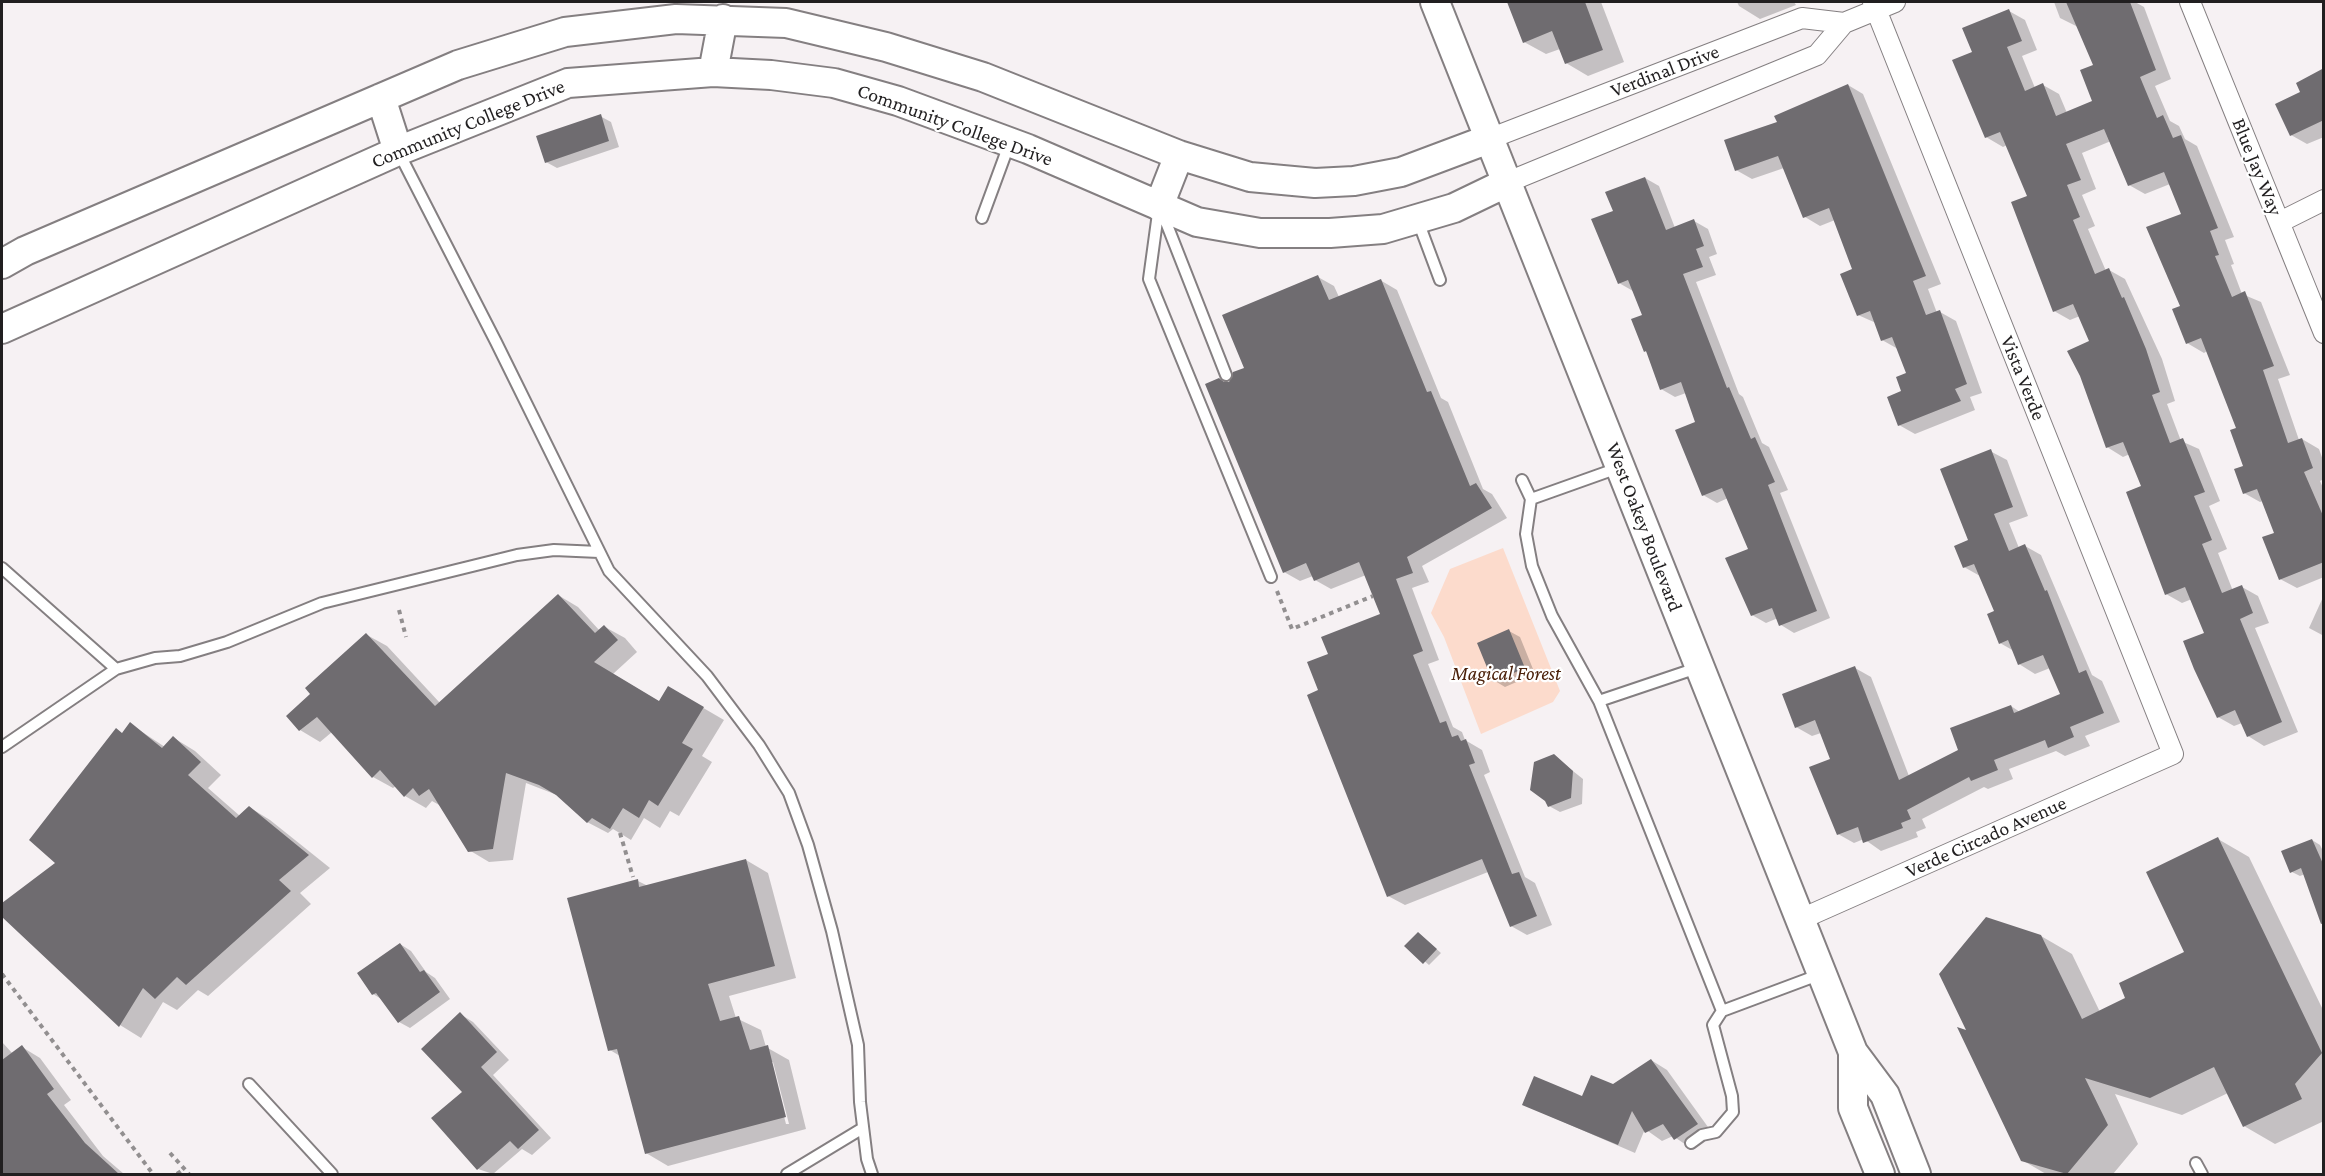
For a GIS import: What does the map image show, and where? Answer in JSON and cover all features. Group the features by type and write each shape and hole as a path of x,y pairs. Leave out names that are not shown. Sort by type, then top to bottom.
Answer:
{"street":[{"name":"West Oakey Boulevard","path":"1435,2 1852,1052 1885,1095 1912,1173"},
{"path":"1508,182 1817,55 1844,23 1874,5 1895,2"},
{"name":"Blue Jay Way","path":"2190,2 2324,333"},
{"name":"Vista Verde","path":"1874,5 2173,754"},
{"path":"2,264 25,251 458,65 565,32 723,15 786,23 886,47 983,77 1179,155 1250,177 1315,183 1354,181 1401,172 1489,139"},
{"path":"713,72 723,15"},
{"name":"Verdinal Drive","path":"1489,139 1802,18 1844,23"},
{"name":"Community College Drive","path":"2,328 398,151 568,83 713,72 771,75 834,83 898,101 1010,142 1197,222 1260,233 1383,229 1454,208 1508,182"},
{"path":"381,98 398,151"},
{"path":"1159,206 1179,155"},
{"path":"2280,222 2324,200"},
{"name":"Verde Circado Avenue","path":"1799,920 2173,754"},
{"name":"West Oakey Boulevard","path":"1852,1052 1853,1108 1880,1174"}],"lane":[{"path":"982,218 1010,142"},
{"path":"398,151 496,342 609,571 707,676 759,746 789,793 808,844 832,931 858,1045 863,1128 872,1174"},
{"path":"1159,206 1226,375"},
{"path":"1159,206 1149,279 1271,577"},
{"path":"1418,220 1440,280"},
{"path":"1531,499 1621,466"},
{"path":"1522,480 1531,499 1526,534 1532,566 1552,616 1599,701 1722,1011"},
{"path":"2,747 116,669 155,658 180,656 227,642 322,603 517,555 554,550 599,552"},
{"path":"2,568 116,669"},
{"path":"1599,701 1698,668"},
{"path":"1690,1143 1702,1135 1716,1132 1733,1113 1732,1096 1713,1025 1722,1011 1821,974"},
{"path":"249,1084 332,1174"},
{"path":"787,1174 863,1128"},
{"path":"2196,1162 2202,1174"}],"path":[{"path":"1271,577 1292,629 1373,597"},
{"path":"399,610 406,638"},
{"path":"620,833 633,877"},
{"path":"2,974 153,1174"},
{"path":"170,1153 189,1174"},
{"path":"177,1174 184,1169"}],"green space":[{"name":"Magical Forest","path":"1503,548 1560,691 1553,702 1481,734 1444,637 1431,613 1450,569"}],"building":[{"path":"1507,2 1585,2 1603,50 1565,64 1552,31 1523,43"},
{"path":"2066,2 2130,2 2156,70 2140,77 2157,118 2163,115 2173,138 2181,135 2218,228 2210,231 2219,255 2215,256 2232,297 2245,291 2274,366 2263,370 2288,443 2302,438 2313,468 2304,472 2324,518 2324,562 2279,580 2262,537 2274,533 2257,489 2243,494 2234,469 2243,466 2230,430 2236,428 2201,338 2186,344 2172,309 2180,306 2146,227 2181,214 2164,172 2128,186 2104,129 2066,144 2081,180 2067,185 2080,217 2073,220 2095,274 2109,268 2122,298 2124,297 2146,349 2160,392 2152,395 2170,443 2183,438 2205,492 2194,496 2212,540 2202,544 2222,593 2242,585 2253,613 2240,619 2282,722 2247,737 2235,710 2217,718 2194,669 2183,641 2204,633 2185,587 2165,595 2126,492 2141,486 2123,442 2106,448 2080,376 2067,351 2089,341 2073,304 2053,312 2011,202 2027,196 2000,132 1985,138 1952,60 1972,52 1962,28 2009,9 2022,41 2007,47 2025,91 2043,83 2056,116 2092,101 2080,70 2093,65"},
{"path":"2324,68 2324,120 2290,136 2275,104 2300,92 2296,83"},
{"path":"1848,84 1926,276 1913,281 1926,315 1940,310 1967,384 1955,389 1961,401 1898,426 1887,397 1901,391 1896,377 1906,373 1892,337 1881,341 1870,311 1857,316 1840,274 1852,269 1829,208 1803,218 1778,156 1735,171 1724,140 1777,122 1774,116"},
{"path":"601,114 609,141 545,163 536,136"},
{"path":"1645,177 1666,230 1694,219 1704,246 1696,249 1703,267 1683,274 1727,388 1729,387 1751,439 1755,437 1775,482 1768,485 1817,611 1779,626 1772,608 1751,616 1725,558 1748,549 1722,488 1702,496 1675,430 1695,422 1681,382 1660,390 1631,319 1642,315 1628,280 1618,284 1591,219 1613,211 1605,192"},
{"path":"1318,275 1329,300 1381,279 1427,392 1431,391 1470,486 1476,483 1492,508 1407,557 1413,573 1396,579 1423,651 1413,655 1440,723 1446,721 1452,737 1458,735 1461,741 1466,739 1475,763 1469,765 1512,874 1519,872 1537,916 1510,927 1482,859 1387,897 1307,695 1318,690 1307,662 1328,654 1321,637 1380,614 1359,562 1314,581 1306,563 1283,573 1205,384 1219,378 1224,382 1229,382 1233,372 1244,368 1222,315"},
{"path":"1991,449 2013,507 1994,514 2009,551 2025,544 2045,591 2047,590 2079,673 2086,670 2104,713 2070,727 2074,737 2048,748 2045,740 1994,760 1998,770 1971,781 1969,777 1907,810 1911,819 1901,823 1903,828 1863,843 1858,827 1837,835 1809,767 1830,759 1815,720 1795,728 1782,694 1855,666 1899,780 1958,750 1950,728 2011,705 2014,713 2060,694 2043,655 2018,665 2008,640 1999,644 1987,614 1994,611 1974,564 1963,568 1954,546 1968,540 1940,469"},
{"path":"558,594 595,633 604,625 618,640 594,662 659,701 668,686 704,707 682,743 693,749 658,806 649,800 639,818 623,808 610,829 592,818 587,823 556,795 539,785 506,773 493,849 468,852 429,789 419,796 413,788 404,797 380,770 372,778 317,717 299,731 286,716 310,694 305,688 366,633 435,706"},
{"path":"1509,629 1525,668 1493,682 1477,643"},
{"path":"130,722 162,748 173,736 201,762 188,775 236,818 249,806 309,855 279,880 291,891 186,985 177,977 155,999 143,988 119,1027 2,917 2,903 55,863 29,840 116,728 122,733"},
{"path":"1554,754 1573,771 1571,798 1548,807 1545,801 1530,790 1534,762"},
{"path":"2218,837 2322,1053 2295,1084 2302,1099 2243,1127 2214,1067 2150,1098 2085,1078 2108,1125 2067,1174 2021,1161 1957,1027 1966,1030 1939,974 1986,917 2041,935 2082,1019 2125,998 2119,983 2184,952 2146,872"},
{"path":"2312,839 2324,866 2324,923 2321,924 2301,868 2290,873 2281,851"},
{"path":"746,859 775,966 708,984 720,1021 739,1016 750,1050 768,1045 786,1117 645,1154 617,1049 608,1051 567,898 638,879 639,887"},
{"path":"1418,932 1437,949 1423,964 1404,946"},
{"path":"400,943 420,972 424,970 440,992 398,1023 376,993 372,995 357,973"},
{"path":"460,1012 497,1052 481,1067 539,1130 518,1149 510,1141 477,1170 431,1118 462,1092 421,1049"},
{"path":"22,1045 54,1089 47,1094 85,1143 119,1174 2,1174 2,1060"},
{"path":"1651,1059 1698,1124 1674,1140 1663,1124 1645,1133 1632,1111 1618,1145 1522,1105 1534,1076 1582,1096 1591,1075 1613,1084"}]}
